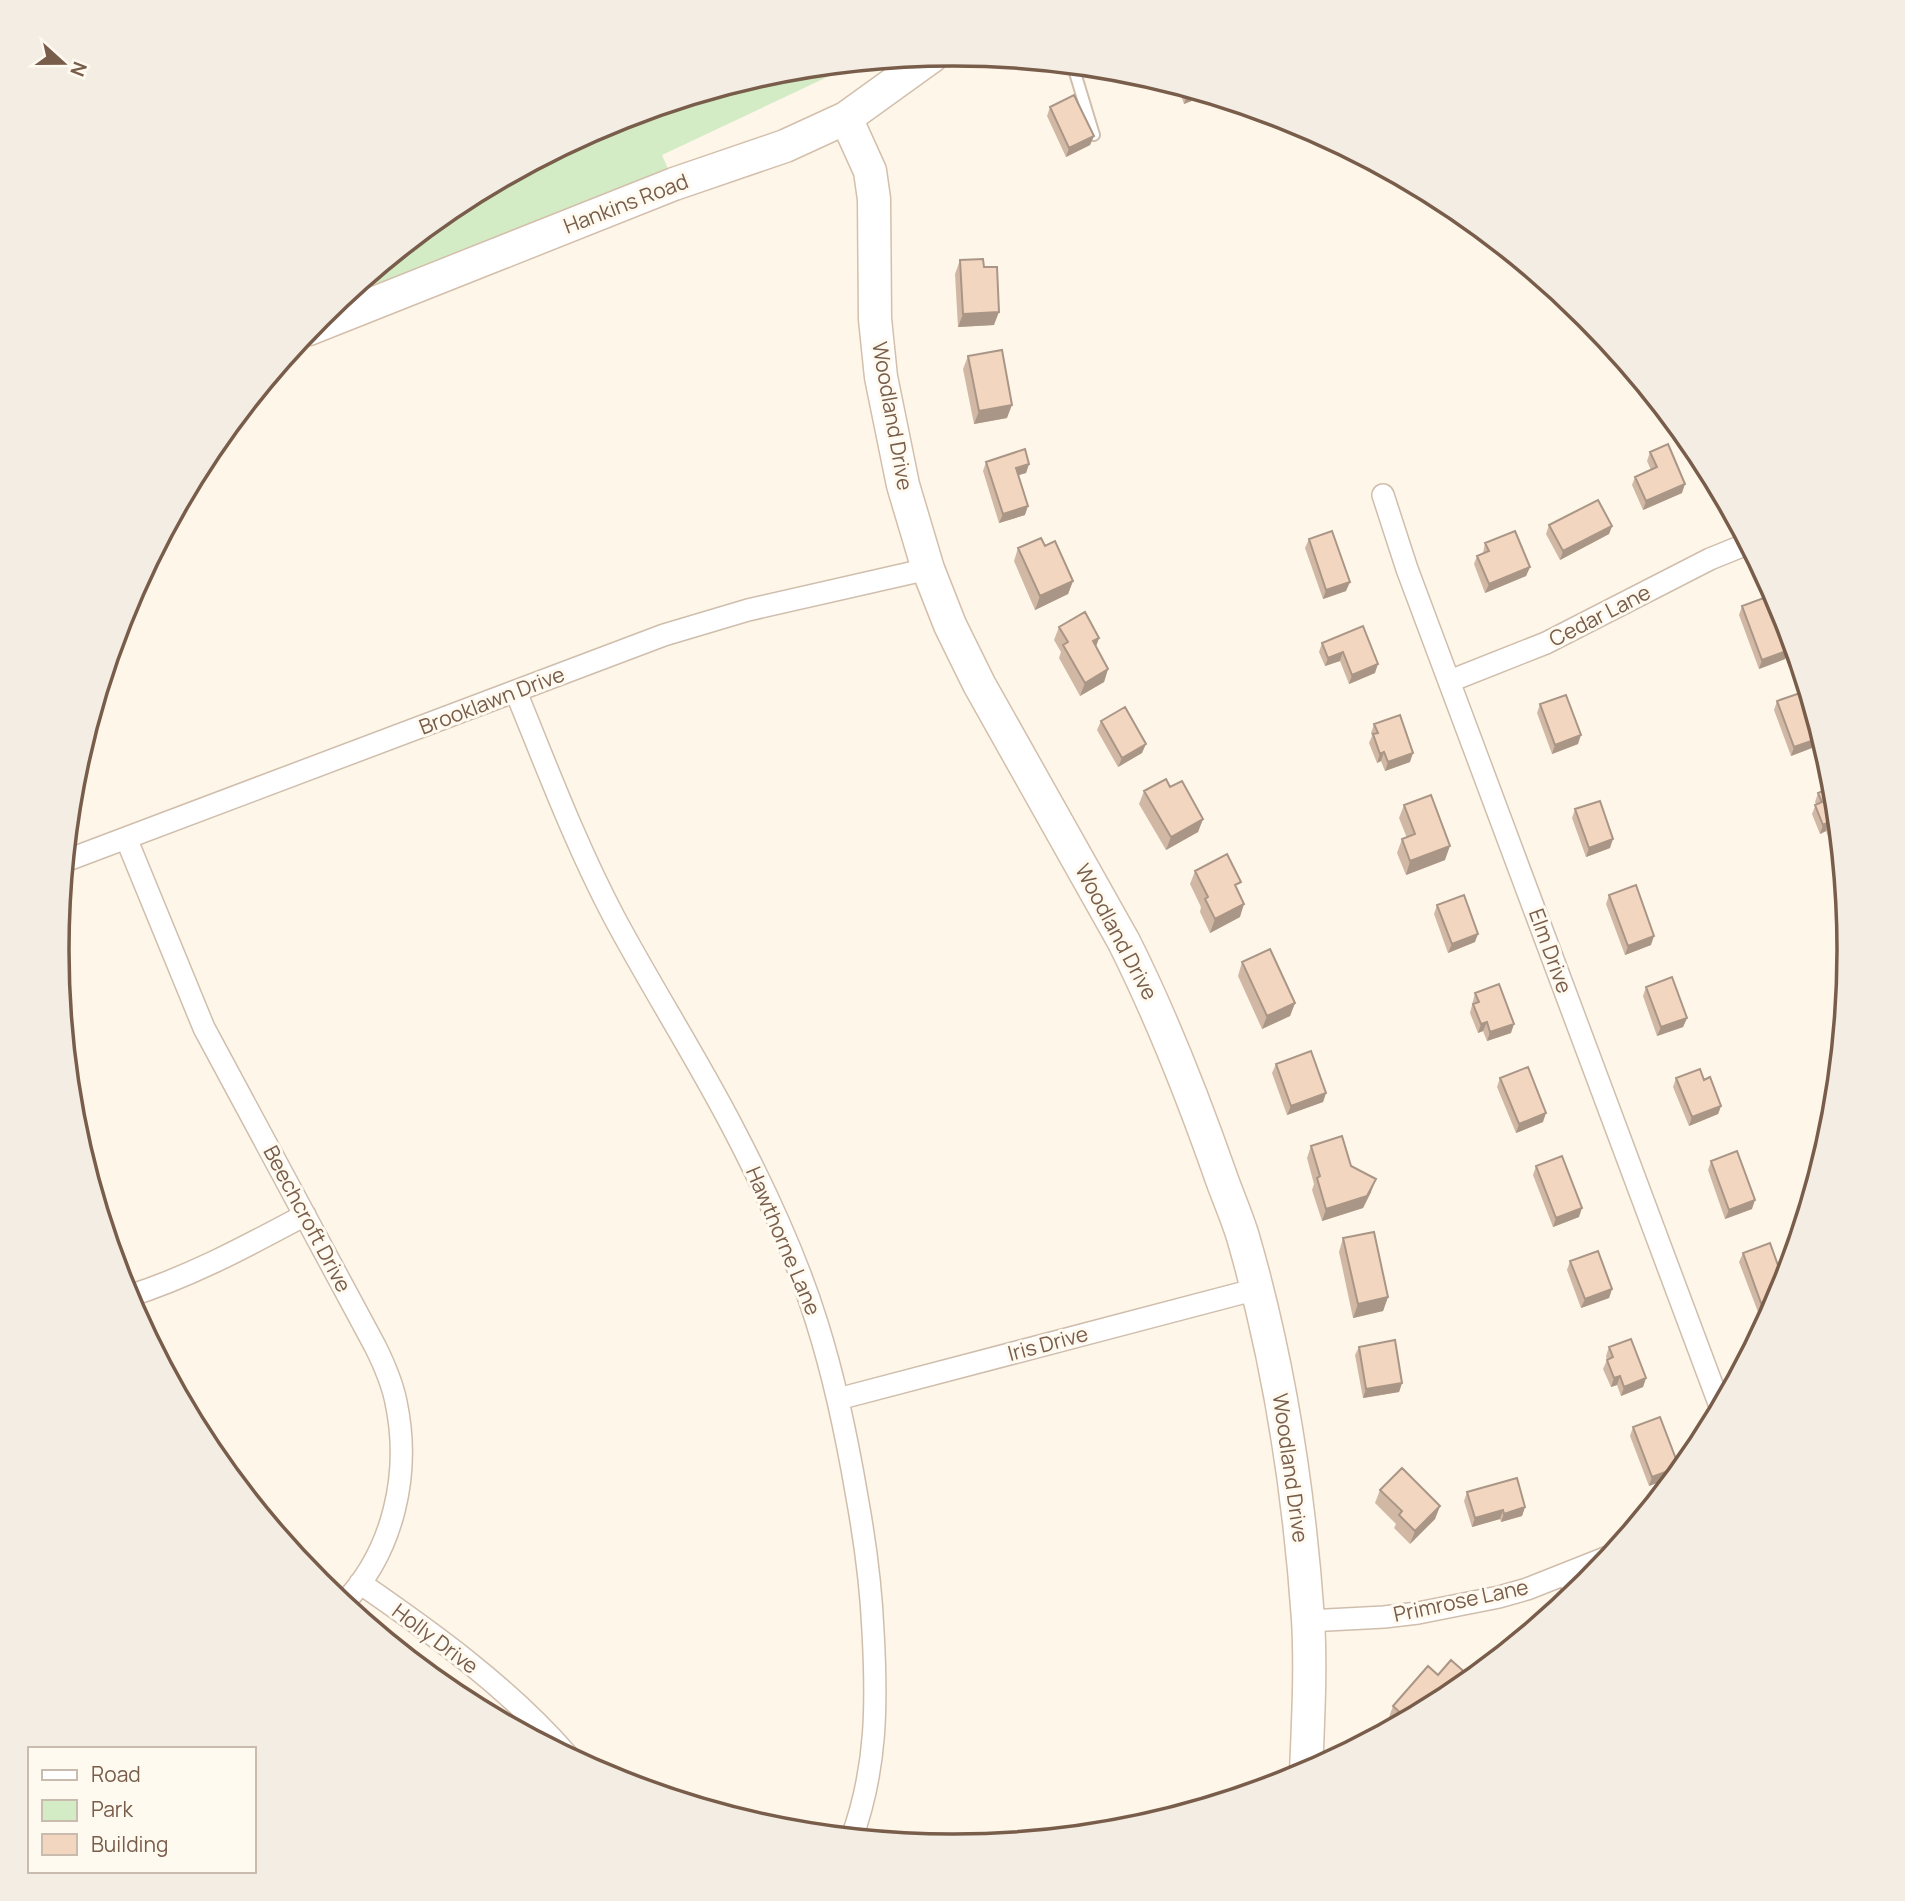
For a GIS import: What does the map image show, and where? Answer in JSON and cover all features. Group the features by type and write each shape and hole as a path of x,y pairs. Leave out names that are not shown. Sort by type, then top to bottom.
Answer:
{"street":[{"name":"Hankins Road","path":"333,319 674,184 785,146 846,118 916,67"},
{"name":"Woodland Drive","path":"846,118 870,172 874,199 875,319 881,377 903,485 928,569 950,625 979,684 1141,977 1199,1114 1242,1235 1276,1375 1298,1513 1308,1621 1307,1760"},
{"name":"Elm Drive","path":"1382,495 1406,569 1716,1395"},
{"name":"Cedar Lane","path":"1450,681 1546,643 1710,559 1738,547"},
{"name":"Brooklawn Drive","path":"74,858 664,635 748,610 928,569"},
{"name":"Hawthorne Lane","path":"516,692 586,861 614,918 732,1125 764,1190 817,1321 838,1399 854,1479 872,1596 876,1677 874,1741 870,1773 855,1829"},
{"name":"Beechcroft Drive","path":"126,838 204,1028 386,1370 396,1399 402,1461 398,1496 384,1543 349,1596"},
{"path":"138,1293 232,1254 305,1215"},
{"name":"Iris Drive","path":"838,1399 1257,1289"},
{"name":"Primrose Lane","path":"1308,1621 1418,1613 1499,1597 1588,1565"},
{"name":"Holly Drive","path":"360,1583 462,1656 547,1735"}],"lane":[{"path":"1076,75 1094,135"},
{"path":"1562,1576 1566,1586"}],"green space":[{"path":"832,75 662,155 675,185 349,305 414,249 461,215 562,158 668,113 780,83"}],"building":[{"path":"1074,95 1094,136 1069,148 1050,107"},
{"path":"983,259 984,267 997,267 999,312 963,314 960,260"},
{"path":"1002,350 1012,405 979,411 968,356"},
{"path":"1668,444 1685,484 1646,501 1635,477 1657,467 1650,452"},
{"path":"1025,449 1029,464 1016,468 1028,506 1003,514 986,462"},
{"path":"1598,500 1612,526 1563,551 1549,525"},
{"path":"1332,531 1350,582 1326,590 1309,539"},
{"path":"1515,531 1530,567 1489,584 1477,556 1489,551 1485,543"},
{"path":"1041,538 1045,546 1055,541 1073,581 1040,596 1018,548"},
{"path":"1763,598 1784,652 1762,660 1742,606"},
{"path":"1085,612 1099,638 1093,641 1108,669 1085,683 1063,645 1068,642 1059,627"},
{"path":"1363,626 1378,664 1352,675 1343,652 1328,658 1322,643"},
{"path":"1798,694 1811,741 1794,747 1777,701"},
{"path":"1566,695 1581,735 1555,745 1540,704"},
{"path":"1125,707 1146,744 1122,758 1101,721"},
{"path":"1400,715 1413,753 1388,762 1384,752 1380,754 1373,734 1378,733 1374,724"},
{"path":"1166,779 1170,787 1182,781 1203,819 1171,837 1144,791"},
{"path":"1822,791 1827,823 1823,825 1815,805 1822,802 1818,793"},
{"path":"1431,795 1450,846 1410,861 1402,839 1415,834 1404,805"},
{"path":"1600,801 1613,839 1589,848 1575,809"},
{"path":"1227,854 1241,882 1235,885 1244,904 1215,919 1195,871"},
{"path":"1636,885 1654,936 1628,946 1609,895"},
{"path":"1464,895 1478,934 1452,944 1437,905"},
{"path":"1270,949 1295,1003 1267,1016 1242,962"},
{"path":"1672,977 1687,1018 1661,1027 1646,987"},
{"path":"1499,984 1514,1024 1490,1032 1487,1022 1481,1024 1473,1004 1479,1002 1475,993"},
{"path":"1311,1051 1326,1093 1291,1106 1276,1064"},
{"path":"1528,1067 1546,1113 1519,1124 1500,1078"},
{"path":"1700,1069 1704,1080 1710,1077 1721,1106 1692,1117 1676,1078"},
{"path":"1342,1136 1351,1166 1376,1179 1367,1196 1326,1209 1311,1146"},
{"path":"1737,1151 1755,1200 1729,1210 1711,1161"},
{"path":"1562,1156 1582,1208 1556,1218 1536,1166"},
{"path":"1374,1232 1388,1297 1358,1304 1343,1238"},
{"path":"1770,1243 1778,1266 1761,1303 1743,1253"},
{"path":"1598,1251 1612,1289 1585,1299 1570,1261"},
{"path":"1631,1339 1646,1378 1624,1387 1620,1376 1614,1378 1607,1360 1613,1357 1609,1347"},
{"path":"1395,1340 1402,1383 1366,1389 1359,1347"},
{"path":"1660,1417 1676,1459 1667,1472 1652,1477 1633,1427"},
{"path":"1402,1468 1440,1506 1415,1531 1399,1515 1402,1511 1380,1490"},
{"path":"1517,1478 1525,1507 1504,1514 1503,1510 1475,1518 1467,1492"},
{"path":"1451,1660 1464,1672 1400,1712 1393,1706 1428,1666 1438,1675"}]}
